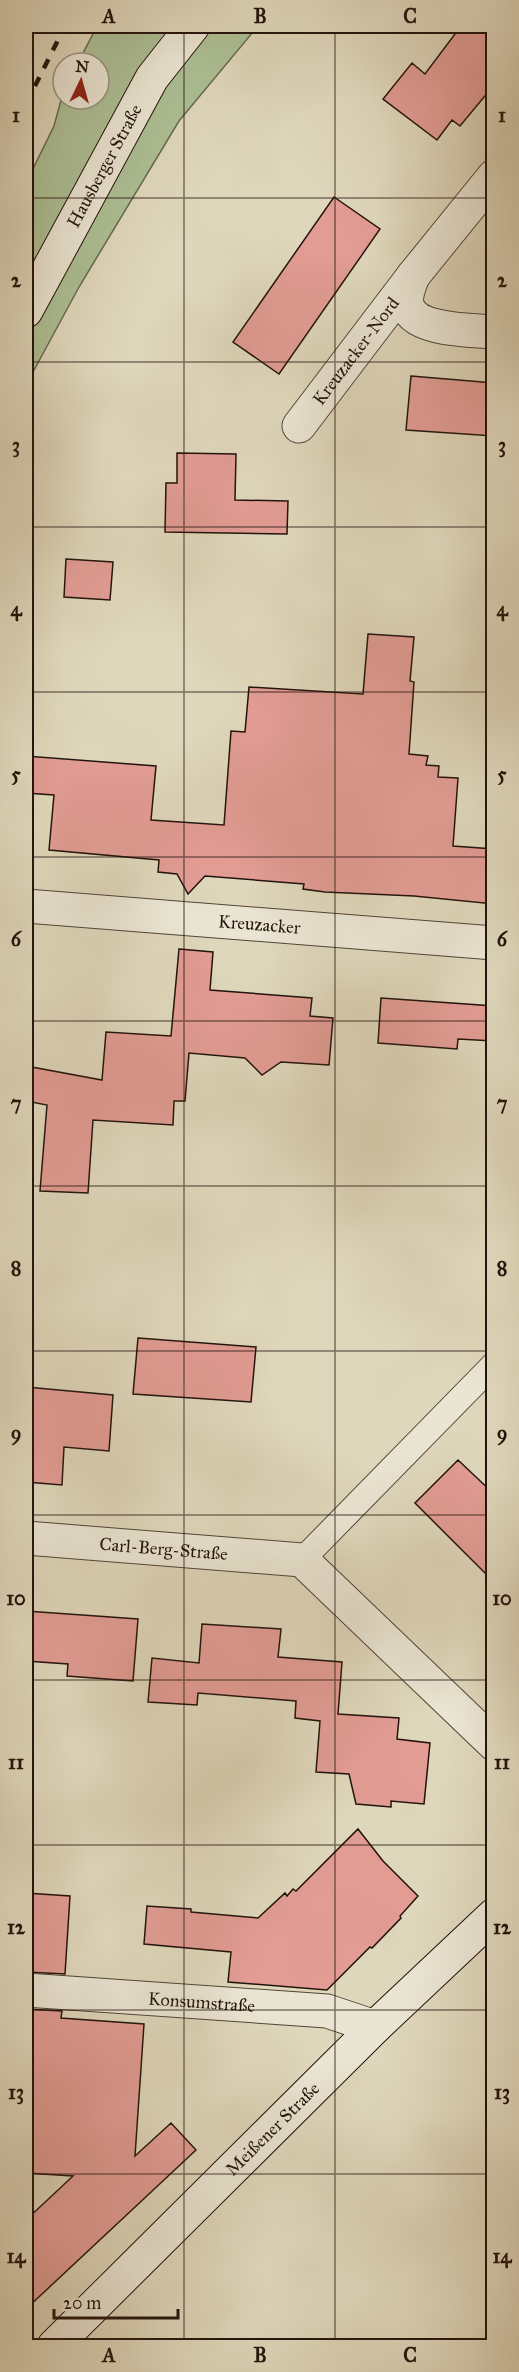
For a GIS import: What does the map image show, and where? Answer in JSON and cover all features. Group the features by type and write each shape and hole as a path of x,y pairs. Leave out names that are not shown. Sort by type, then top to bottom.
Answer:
{"street":[{"name":"Hausberger Straße","path":"26,311 152,78 193,26"},
{"name":"Kreuzacker-Nord","path":"299,426 413,276 494,176"},
{"name":"Kreuzacker-Nord","path":"413,276 407,292 407,305 413,316 422,322 461,330 494,332"},
{"name":"Kreuzacker","path":"26,906 494,943"},
{"name":"Carl-Berg-Straße","path":"26,1538 302,1560"},
{"path":"302,1560 494,1744"},
{"name":"Meißener Straße","path":"54,2346 375,2027 494,1915"},
{"name":"Konsumstraße","path":"26,1990 327,2011 375,2027"}],"lane":[{"path":"302,1560 494,1364"}],"green space":[{"path":"97,26 258,26 179,121 79,287 26,385 26,183 54,126 58,111 111,111 111,51 84,51"}],"building":[{"path":"461,26 494,26 494,85 460,126 452,120 437,140 383,99 412,63 425,74"},
{"path":"334,197 380,229 279,374 233,342"},
{"path":"411,376 494,383 494,436 406,430"},
{"path":"177,453 236,454 235,500 288,501 287,534 165,532 166,483 177,483"},
{"path":"66,559 113,562 110,600 64,597"},
{"path":"368,634 414,637 410,681 414,682 409,754 428,756 426,765 439,766 438,777 458,778 453,846 494,849 494,904 414,896 325,892 303,889 304,884 205,876 188,894 177,874 158,872 159,860 49,850 54,795 26,793 26,756 156,766 151,820 224,825 231,731 245,732 249,687 363,694"},
{"path":"179,949 213,952 210,990 312,998 310,1016 333,1018 329,1065 281,1062 262,1075 245,1058 189,1053 185,1101 174,1101 173,1125 93,1120 88,1193 40,1191 47,1105 26,1101 26,1066 102,1080 106,1032 171,1036"},
{"path":"381,998 494,1006 494,1041 458,1039 457,1049 378,1043"},
{"path":"138,1338 256,1347 251,1402 133,1394"},
{"path":"26,1387 113,1395 109,1451 64,1447 62,1485 26,1482"},
{"path":"458,1460 494,1494 494,1582 415,1503"},
{"path":"26,1611 138,1619 133,1681 67,1676 68,1664 26,1661"},
{"path":"202,1624 281,1629 278,1657 342,1662 338,1714 399,1718 397,1739 430,1743 424,1804 391,1801 391,1807 356,1804 349,1774 316,1772 320,1721 295,1718 296,1701 198,1693 197,1705 148,1702 152,1658 199,1663"},
{"path":"358,1829 383,1861 418,1896 400,1916 401,1918 372,1948 370,1947 327,1990 228,1982 231,1952 144,1944 147,1906 258,1918 285,1893 287,1896 293,1889 296,1891"},
{"path":"26,1893 70,1896 65,1974 26,1972"},
{"path":"26,2009 62,2011 61,2018 144,2024 135,2156 171,2123 196,2150 26,2309 26,2220 73,2176 26,2173"}],"railway":[{"path":"26,48 37,26"},
{"path":"26,104 65,26"}]}
